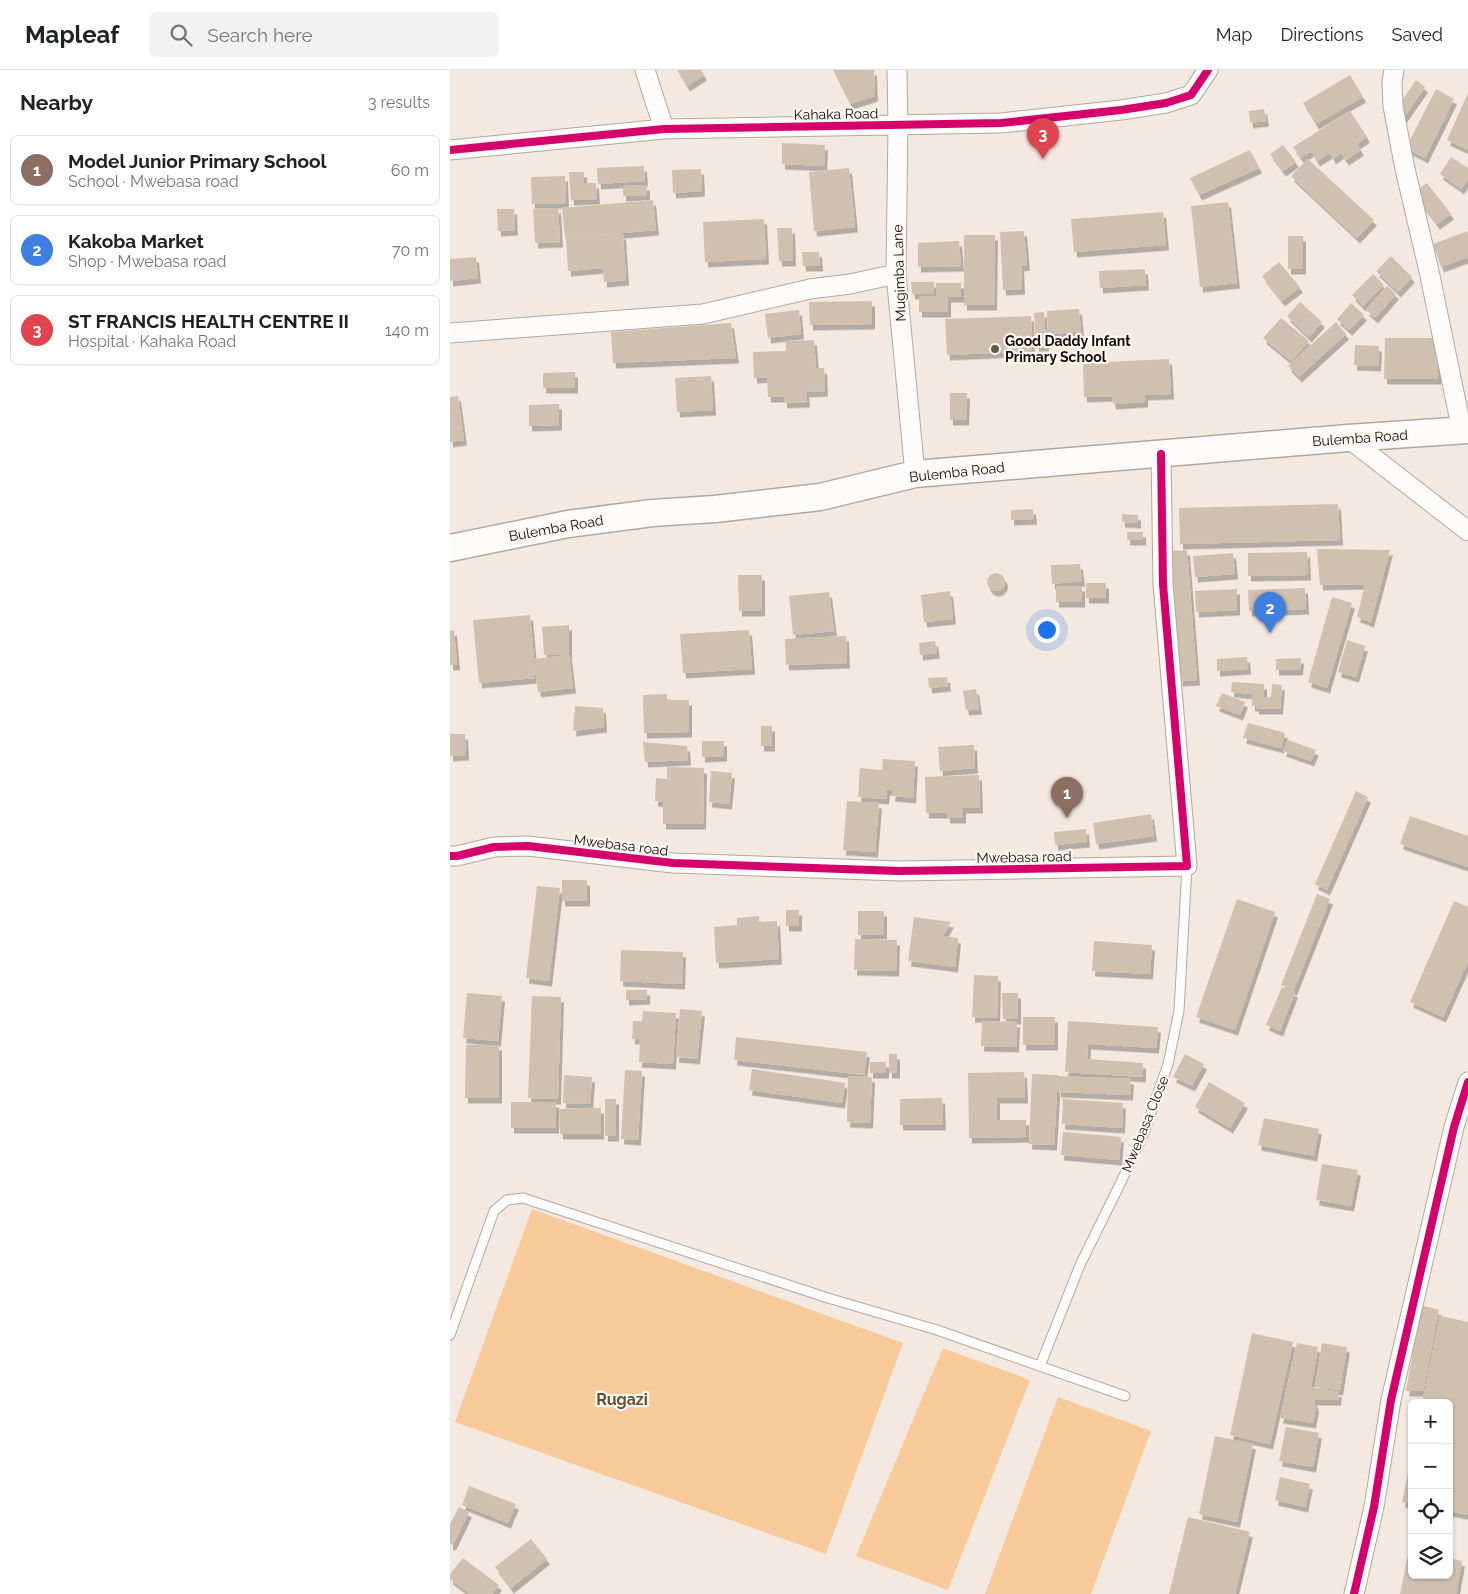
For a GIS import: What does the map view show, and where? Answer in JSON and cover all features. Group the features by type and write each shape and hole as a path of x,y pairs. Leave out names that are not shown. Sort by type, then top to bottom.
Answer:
{"main road":[{"name":"Bulemba Road","path":"450,548 568,524 652,513 715,509 820,497 915,474 1348,438 1465,431"}],"street":[{"path":"646,70 664,130"},
{"name":"Mugimba Lane","path":"897,70 896,274 915,474"},
{"name":"Kahaka Road","path":"450,150 664,130 1002,123 1166,103 1191,95 1208,70"},
{"path":"1394,70 1392,82 1393,106 1465,431"},
{"path":"450,333 703,314 810,290 896,274"},
{"path":"1348,438 1468,531"},
{"path":"1161,454 1162,584 1186,866"},
{"name":"Mwebasa road","path":"450,856 494,847 528,846 673,863 900,871 1186,866"},
{"path":"1354,1594 1374,1508 1392,1400 1454,1127 1468,1082"}],"lane":[{"name":"Mwebasa Close","path":"1040,1366 1080,1265 1144,1133 1168,1064 1179,1011 1186,866"},
{"path":"450,1335 494,1211 507,1200 523,1198 828,1298 937,1330 1125,1396"}],"shaded area":[{"path":"532,1209 903,1343 826,1554 455,1422"},
{"path":"943,1348 1030,1380 948,1590 856,1556"},
{"path":"1058,1397 1151,1431 1091,1594 985,1594"}],"building":[{"path":"677,70 701,70 704,75 687,86"},
{"path":"833,70 874,70 875,96 850,104"},
{"path":"1350,75 1363,97 1316,124 1303,103"},
{"path":"1416,80 1425,87 1404,117 1395,111"},
{"path":"1436,89 1454,99 1425,158 1406,148"},
{"path":"1468,93 1468,150 1447,140"},
{"path":"1264,109 1266,121 1250,123 1249,111"},
{"path":"1350,111 1367,137 1357,144 1361,150 1346,160 1341,153 1333,159 1330,153 1317,161 1311,151 1301,158 1293,147"},
{"path":"782,143 825,145 824,166 782,164"},
{"path":"1283,145 1296,162 1283,171 1270,154"},
{"path":"1250,150 1259,168 1199,195 1190,178"},
{"path":"1451,157 1468,168 1468,179 1461,189 1440,174"},
{"path":"1308,159 1374,220 1357,238 1291,176"},
{"path":"644,166 645,181 598,184 597,168"},
{"path":"849,168 855,227 814,231 809,172"},
{"path":"701,169 702,191 673,193 672,170"},
{"path":"569,172 584,172 584,183 596,183 597,199 571,200"},
{"path":"565,176 566,203 532,204 531,177"},
{"path":"1427,183 1451,214 1437,224 1413,193"},
{"path":"647,185 647,195 623,196 623,186"},
{"path":"653,200 656,230 565,238 562,208"},
{"path":"1228,202 1237,283 1200,287 1191,206"},
{"path":"558,208 560,242 535,243 533,209"},
{"path":"497,209 514,209 515,230 498,231"},
{"path":"1163,212 1166,245 1074,252 1071,219"},
{"path":"764,219 766,259 705,262 703,222"},
{"path":"777,228 792,228 793,261 779,261"},
{"path":"1024,231 1027,265 1021,266 1022,289 1003,290 1000,232"},
{"path":"1468,231 1468,257 1441,267 1433,244"},
{"path":"623,234 626,280 604,282 603,268 568,271 566,238"},
{"path":"964,235 995,235 994,305 964,305"},
{"path":"1288,236 1303,236 1303,269 1288,269"},
{"path":"959,241 961,266 918,267 918,243"},
{"path":"802,252 819,252 820,266 803,266"},
{"path":"1391,256 1412,277 1398,292 1376,271"},
{"path":"476,257 478,278 450,281 450,259"},
{"path":"1279,262 1300,287 1282,301 1262,276"},
{"path":"1145,269 1146,285 1100,288 1099,271"},
{"path":"1373,274 1384,285 1363,306 1352,295"},
{"path":"911,282 934,282 934,293 912,294"},
{"path":"936,283 961,283 961,297 948,297 948,312 919,312 919,296 936,296"},
{"path":"1387,286 1396,294 1375,318 1366,310"},
{"path":"872,301 872,324 810,325 809,302"},
{"path":"1300,302 1322,322 1309,337 1287,316"},
{"path":"1351,303 1364,315 1349,330 1337,319"},
{"path":"1079,309 1081,332 1048,334 1047,311"},
{"path":"799,310 801,334 768,338 765,314"},
{"path":"1044,312 1046,346 1036,346 1034,313"},
{"path":"1031,316 1032,351 947,355 945,319"},
{"path":"1281,318 1309,341 1291,361 1263,338"},
{"path":"1336,322 1346,334 1299,377 1288,366"},
{"path":"731,323 736,358 613,363 611,332"},
{"path":"1385,338 1438,338 1438,379 1384,379"},
{"path":"814,340 816,368 824,368 825,391 806,392 807,402 784,403 784,397 768,397 767,377 754,378 753,352 786,351 786,341"},
{"path":"1355,345 1379,346 1378,366 1354,365"},
{"path":"1169,359 1171,394 1145,395 1145,402 1113,404 1112,396 1084,397 1083,363"},
{"path":"575,372 575,388 543,388 543,373"},
{"path":"711,376 713,410 677,412 675,378"},
{"path":"950,393 967,393 966,420 950,420"},
{"path":"458,396 464,440 450,442 450,397"},
{"path":"559,404 559,425 529,426 529,405"},
{"path":"1338,504 1340,540 1180,544 1179,508"},
{"path":"1033,509 1034,519 1011,520 1011,510"},
{"path":"1122,514 1138,515 1138,523 1122,522"},
{"path":"1127,532 1143,532 1143,540 1127,540"},
{"path":"1317,549 1390,550 1371,622 1357,617 1365,584 1320,585"},
{"path":"1187,550 1197,680 1180,681 1171,551"},
{"path":"1307,552 1308,575 1248,576 1248,553"},
{"path":"1233,553 1235,574 1195,577 1193,556"},
{"path":"1080,564 1082,581 1052,584 1051,565"},
{"path":"996,573 1002,576 1005,582 1002,588 996,591 990,588 987,582 990,576"},
{"path":"738,575 762,575 762,611 739,611"},
{"path":"1086,583 1106,583 1106,598 1086,598"},
{"path":"1056,586 1082,586 1082,602 1056,602"},
{"path":"1305,588 1306,609 1249,611 1248,590"},
{"path":"1237,589 1237,610 1196,612 1195,591"},
{"path":"950,591 953,619 924,622 921,595"},
{"path":"829,592 834,631 793,635 789,596"},
{"path":"1332,597 1352,603 1327,688 1308,682"},
{"path":"530,615 534,659 569,655 573,688 538,692 535,667 535,678 479,683 473,620"},
{"path":"569,625 569,655 544,655 542,627"},
{"path":"454,630 457,665 450,665 450,631"},
{"path":"749,630 752,669 683,673 680,634"},
{"path":"846,636 847,663 786,665 785,639"},
{"path":"1347,640 1365,646 1356,677 1338,672"},
{"path":"935,641 937,653 920,655 919,643"},
{"path":"1247,657 1248,669 1217,671 1217,659"},
{"path":"1301,658 1300,670 1276,670 1276,659"},
{"path":"947,677 948,686 929,688 928,678"},
{"path":"1232,682 1264,684 1264,698 1271,697 1272,684 1282,685 1280,709 1256,709 1256,706 1252,706 1252,694 1231,692"},
{"path":"976,689 979,709 966,710 963,691"},
{"path":"1222,693 1245,702 1240,715 1216,706"},
{"path":"667,694 667,700 689,700 689,732 644,733 643,695"},
{"path":"575,706 603,708 604,727 573,731"},
{"path":"1248,723 1285,733 1281,748 1243,738"},
{"path":"761,726 772,726 772,746 761,746"},
{"path":"450,734 465,734 466,755 450,756"},
{"path":"1288,740 1316,750 1311,761 1283,751"},
{"path":"702,741 724,741 724,756 702,757"},
{"path":"643,742 687,746 688,760 645,762"},
{"path":"974,745 975,768 940,771 938,747"},
{"path":"883,759 915,761 913,798 892,796 893,790 887,790 886,799 858,797 860,768 882,770"},
{"path":"667,767 704,768 703,824 663,824 663,802 655,801 656,778 667,779"},
{"path":"711,771 732,773 729,804 709,802"},
{"path":"979,775 980,808 963,808 963,818 947,818 947,813 926,813 925,777"},
{"path":"1356,791 1368,797 1327,890 1315,884"},
{"path":"847,801 879,803 875,852 843,850"},
{"path":"1151,814 1154,836 1096,844 1093,823"},
{"path":"1410,816 1468,836 1468,867 1400,844"},
{"path":"1086,829 1087,842 1055,845 1054,832"},
{"path":"562,880 587,880 587,901 562,901"},
{"path":"537,886 560,888 549,981 526,978"},
{"path":"1317,894 1330,899 1294,990 1281,985"},
{"path":"1237,899 1275,912 1235,1030 1196,1017"},
{"path":"1454,901 1468,907 1468,961 1443,1017 1410,1002"},
{"path":"786,910 799,910 799,926 786,926"},
{"path":"858,911 884,911 884,934 858,935"},
{"path":"759,916 759,922 777,921 779,959 716,963 714,927 737,925 737,918"},
{"path":"914,917 951,922 943,936 958,938 955,967 908,961"},
{"path":"855,939 897,940 896,971 854,970"},
{"path":"1094,941 1152,945 1150,974 1092,971"},
{"path":"621,950 683,952 682,984 620,981"},
{"path":"974,975 998,976 997,1018 972,1017"},
{"path":"1282,987 1295,992 1280,1031 1266,1025"},
{"path":"626,990 647,990 647,999 626,1000"},
{"path":"467,993 502,996 498,1041 463,1038"},
{"path":"1002,993 1018,993 1018,1019 1003,1019"},
{"path":"532,996 561,997 558,1099 528,1098"},
{"path":"680,1009 702,1011 697,1059 676,1057"},
{"path":"643,1011 676,1013 673,1064 639,1062 640,1039 632,1039 633,1021 642,1021"},
{"path":"1023,1017 1055,1017 1055,1045 1023,1045"},
{"path":"982,1021 1017,1022 1016,1047 981,1046"},
{"path":"1068,1021 1158,1027 1156,1048 1088,1044 1087,1059 1143,1063 1143,1077 1065,1072"},
{"path":"736,1037 867,1052 864,1075 734,1060"},
{"path":"466,1045 499,1045 499,1098 465,1098"},
{"path":"889,1054 897,1054 897,1073 889,1073"},
{"path":"1185,1054 1204,1064 1192,1086 1173,1077"},
{"path":"870,1062 886,1062 886,1073 870,1073"},
{"path":"752,1069 845,1083 842,1103 749,1090"},
{"path":"625,1070 642,1071 638,1140 621,1139"},
{"path":"1024,1072 1025,1098 997,1098 997,1120 1026,1120 1026,1137 969,1138 968,1073"},
{"path":"1032,1074 1058,1075 1054,1145 1029,1144"},
{"path":"564,1075 592,1077 590,1104 563,1103"},
{"path":"848,1076 872,1077 870,1123 847,1122"},
{"path":"1058,1076 1131,1079 1130,1095 1058,1092"},
{"path":"1209,1082 1245,1103 1230,1128 1195,1107"},
{"path":"942,1098 943,1125 900,1125 900,1099"},
{"path":"605,1099 616,1099 616,1136 605,1136"},
{"path":"1063,1099 1123,1103 1122,1128 1062,1124"},
{"path":"511,1102 556,1102 556,1128 511,1128"},
{"path":"601,1108 601,1134 560,1134 559,1109"},
{"path":"1264,1118 1319,1129 1314,1156 1258,1145"},
{"path":"1063,1132 1121,1137 1119,1160 1061,1155"},
{"path":"1322,1164 1358,1170 1351,1206 1316,1200"},
{"path":"1421,1305 1439,1310 1423,1391 1406,1391"},
{"path":"1440,1316 1468,1322 1468,1515 1453,1512 1453,1399 1423,1399"},
{"path":"1252,1333 1293,1342 1270,1444 1230,1435"},
{"path":"1297,1343 1318,1347 1311,1387 1339,1392 1338,1400 1314,1400 1316,1407 1313,1423 1280,1418"},
{"path":"1322,1343 1347,1347 1340,1390 1315,1387"},
{"path":"1286,1427 1319,1433 1313,1467 1279,1461"},
{"path":"1215,1436 1253,1444 1237,1522 1199,1514"},
{"path":"1408,1473 1408,1503 1402,1502"},
{"path":"1280,1477 1310,1484 1305,1507 1275,1500"},
{"path":"469,1486 516,1504 508,1523 462,1505"},
{"path":"459,1507 469,1512 453,1545 450,1544 450,1524"},
{"path":"1188,1517 1250,1532 1235,1594 1169,1594"},
{"path":"531,1539 547,1559 511,1588 495,1567"},
{"path":"1408,1555 1408,1579 1453,1579 1453,1559 1462,1561 1456,1594 1400,1594"},
{"path":"463,1558 499,1585 492,1594 470,1594 450,1579 450,1574"}],"cycle path":[{"path":"450,150 664,129 1001,123 1121,110 1166,103 1191,95 1208,70"},
{"path":"450,856 494,847 528,846 673,863 900,871 1187,866 1163,584 1161,454"},
{"path":"1354,1594 1374,1507 1391,1400 1454,1127 1468,1082"}],"place":[{"name":"ST FRANCIS HEALTH CENTRE II","path":"1043,159"},
{"name":"Good Daddy Infant Primary School","path":"995,349"},
{"name":"Kakoba Market","path":"1270,633"},
{"name":"Model Junior Primary School","path":"1067,818"}],"district":[{"name":"Rugazi","path":"622,1399"}]}
